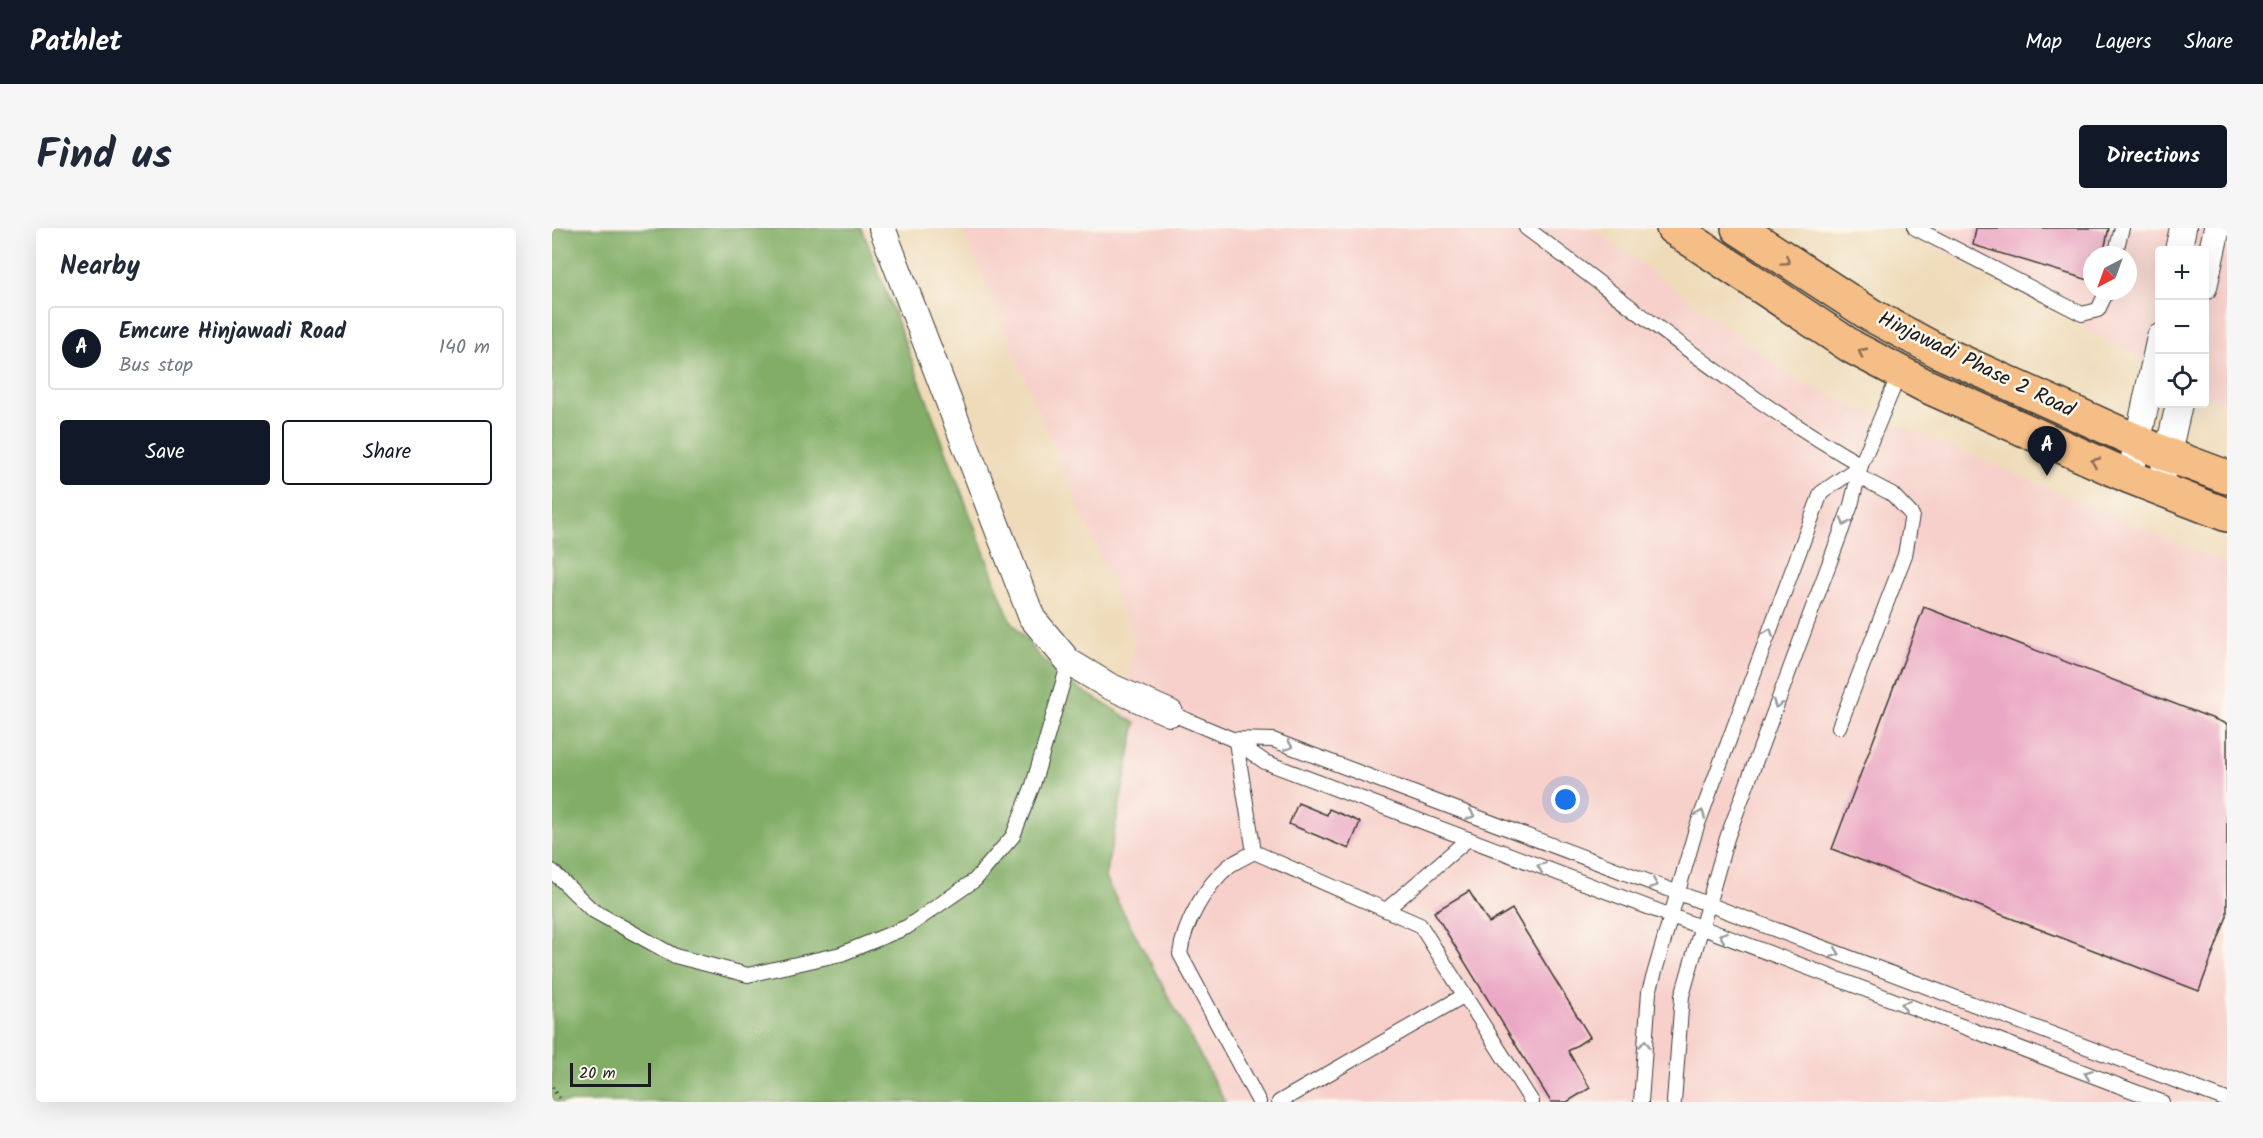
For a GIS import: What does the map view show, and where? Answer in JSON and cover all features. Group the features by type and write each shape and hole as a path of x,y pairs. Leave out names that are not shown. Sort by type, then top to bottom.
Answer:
{"main road":[{"name":"Hinjawadi Phase 2 Road","path":"1673,228 1852,347 1900,372 2145,483 2227,515"},
{"name":"Hinjawadi Phase 2 Road","path":"1738,228 1871,315 1940,352 2168,455 2227,477"}],"street":[{"path":"882,228 1032,618 1069,662 1109,686 1170,713"},
{"path":"2179,246 2183,228"},
{"path":"2209,267 2217,228"},
{"path":"2145,483 2138,441 2156,354"},
{"path":"2145,483 2168,455 2178,408"}],"lane":[{"path":"1526,228 1698,359 1892,494 1912,515 1905,555 1839,727"},
{"path":"1915,228 2082,314 2098,310 2103,300"},
{"path":"2117,246 2122,228"},
{"path":"1674,1102 1682,996 1727,838 1847,516 1859,471 1900,372"},
{"path":"1641,1102 1649,992 1696,829 1821,493 1859,471"},
{"path":"552,871 592,910 675,956 748,975 842,954 907,927 975,880 1013,836 1033,784 1069,662"},
{"path":"1170,713 1234,741 1265,762 2162,1102"},
{"path":"1234,741 1273,740 2226,1097"},
{"path":"1234,741 1254,852"},
{"path":"1386,910 1468,839"},
{"path":"1254,852 1420,925 1532,1102"},
{"path":"1254,852 1229,866 1216,880 1195,911 1182,938 1180,954 1258,1102"},
{"path":"1279,1102 1465,995"}],"path":[{"path":"552,1087 562,1102"}],"shaded area":[{"path":"962,228 1592,228 1803,384 2227,564 2227,1102 1206,1102 1092,886 1135,640"},
{"path":"1901,228 2227,228 2227,405 2209,395 2209,246 2155,246 2155,366"}],"green space":[{"path":"552,228 862,228 1009,618 1038,655 1068,682 1136,723 1105,878 1225,1102 552,1102"}],"building":[{"path":"1976,228 2109,228 2105,246 2083,246 2083,278 1973,245"},
{"path":"1924,607 2227,724 2227,916 2199,991 1832,849"},
{"path":"1298,803 1327,815 1329,809 1360,822 1349,849 1289,824"},
{"path":"1469,891 1489,923 1512,909 1590,1037 1568,1051 1590,1088 1567,1102 1551,1102 1434,912"}],"place":[{"name":"Emcure Hinjawadi Road","path":"2047,476"}]}
